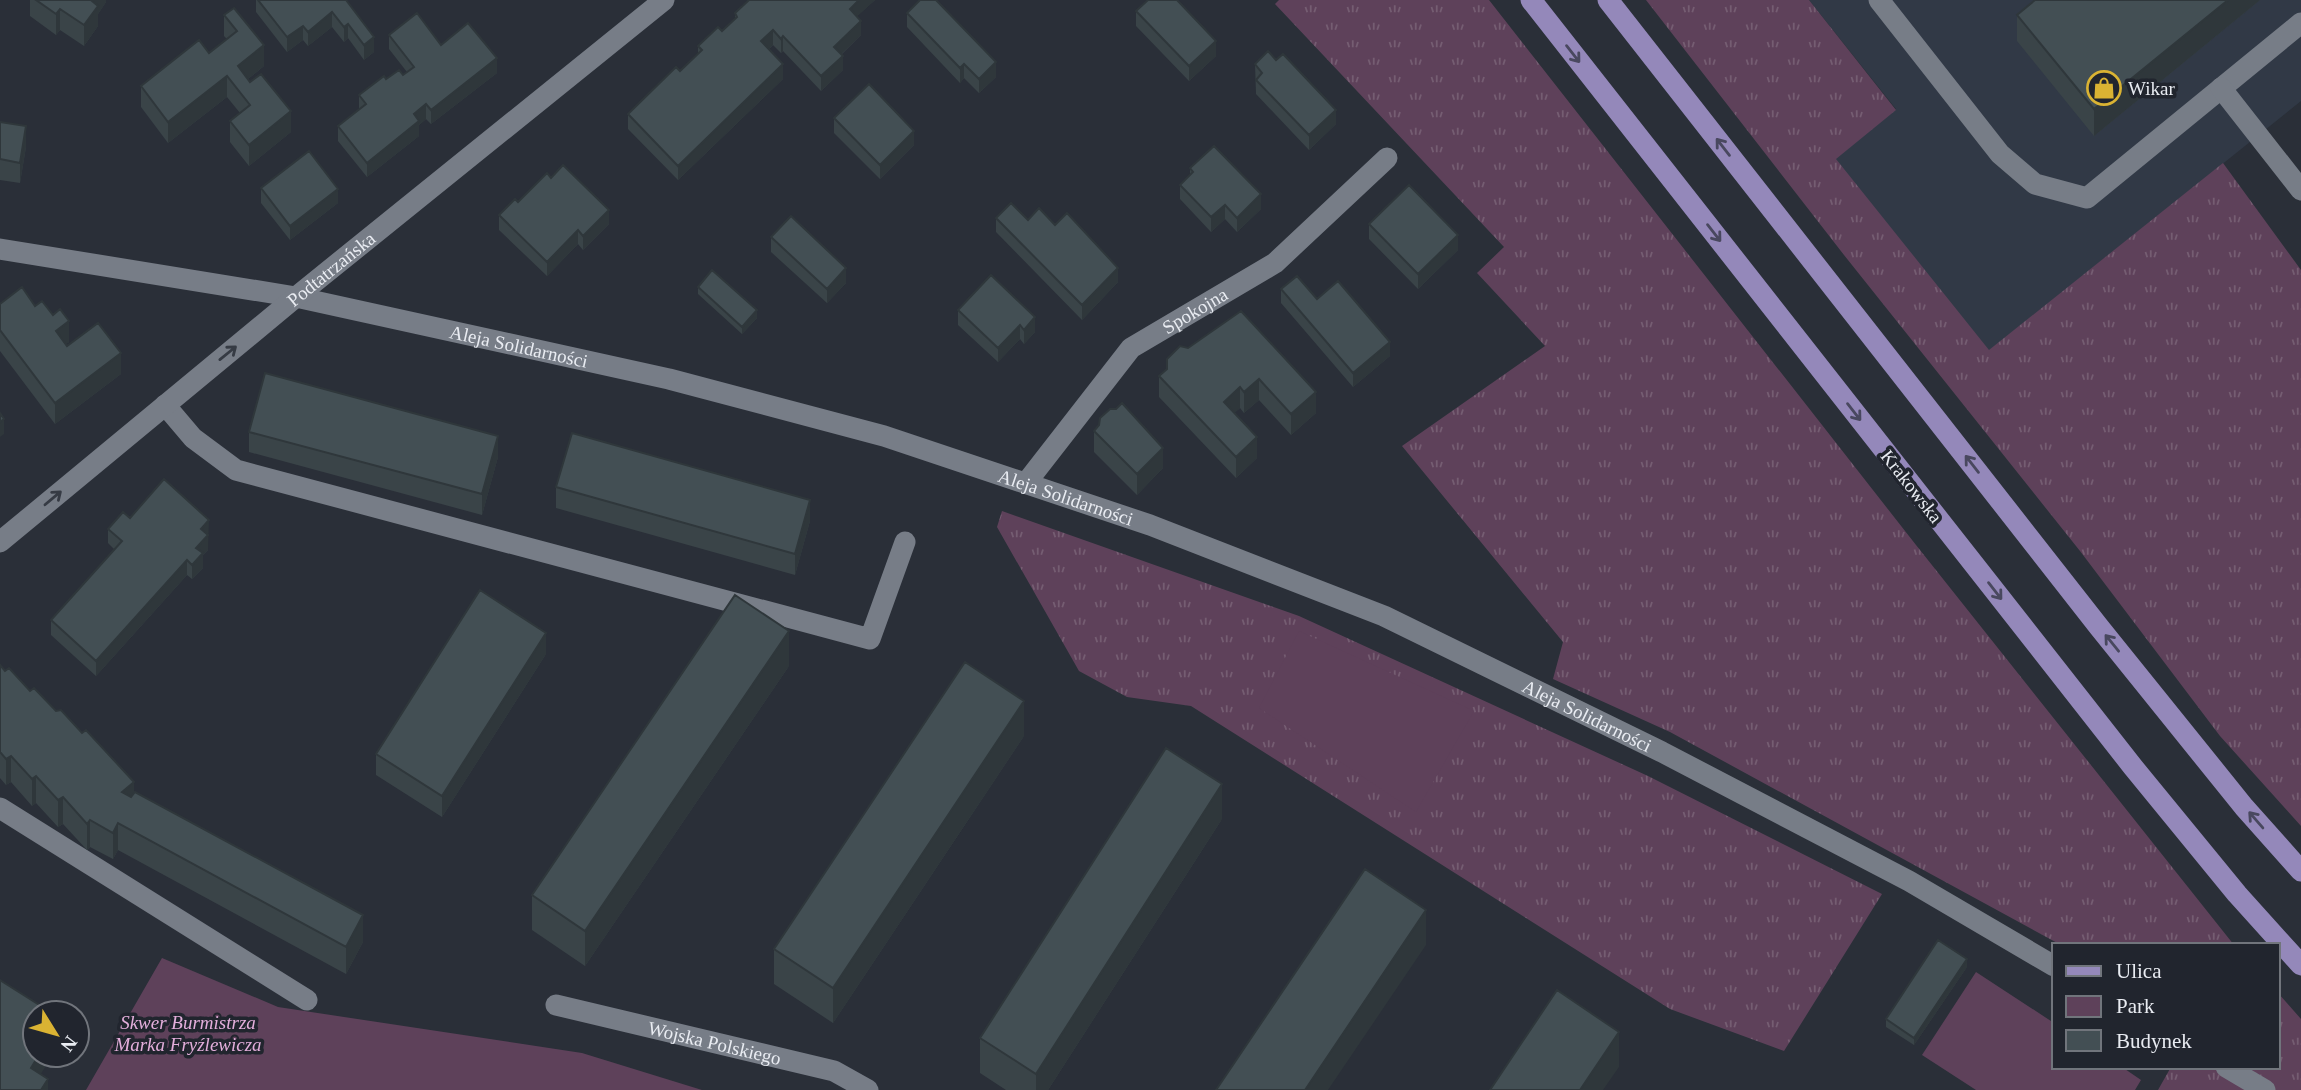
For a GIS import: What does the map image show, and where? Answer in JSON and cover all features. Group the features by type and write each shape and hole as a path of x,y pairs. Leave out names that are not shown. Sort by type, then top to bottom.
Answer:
{"main road":[{"name":"Krakowska","path":"1531,0 2133,767 2236,894 2301,965"},
{"path":"1608,0 2099,627 2244,807 2301,871"}],"street":[{"name":"Podtatrzańska","path":"0,542 296,297 664,0"},
{"path":"1878,0 2000,154 2035,184 2087,198 2301,23"},
{"path":"2221,88 2301,191"},
{"name":"Spokojna","path":"1026,483 1131,348 1275,262 1387,158"},
{"name":"Aleja Solidarności","path":"0,249 296,297 669,379 884,436 1150,525 1384,616 1674,758 1909,881 2052,965"},
{"path":"164,405 193,438 236,470 870,639 905,542"},
{"path":"0,808 307,1000"},
{"name":"Wojska Polskiego","path":"555,1004 834,1071 868,1090"},
{"path":"2229,1069 2265,1090"}],"shaded area":[{"path":"1809,0 2301,0 2301,101 1989,351 1835,159 1896,109"}],"green space":[{"path":"1279,0 1489,0 2232,943 2057,943 1670,732 1553,679 1563,642 1402,446 1545,346 1477,273 1504,247 1275,4"},
{"path":"1646,0 1809,0 1896,110 1836,159 1989,350 2223,163 2301,270 2301,826 2220,736 2080,551 1844,255"},
{"path":"1002,511 1299,616 1648,776 1882,894 1784,1051 1670,1009 1191,706 1127,697 1079,671 997,527"},
{"path":"1299,631 1474,711 1416,812 1259,708"},
{"name":"Skwer Burmistrza Marka Fryźlewicza","path":"162,958 278,1007 582,1053 702,1090 86,1090"},
{"path":"1976,972 2052,1022 2052,1069 2125,1069 2141,1080 2135,1090 1976,1090 1922,1055"},
{"path":"2280,995 2301,1019 2301,1090 2158,1090 2170,1069 2280,1069"}],"building":[{"path":"36,0 93,0 98,6 84,25 60,9 56,14"},
{"path":"258,0 346,0 374,37 364,45 348,24 344,27 332,12 308,32 303,26 287,37"},
{"path":"749,0 859,0 850,9 861,21 834,47 843,56 821,76 783,36 781,39 773,30 761,41 783,64 678,166 628,114 676,67 680,71 702,50 698,46 718,27 722,31 737,17 735,13"},
{"path":"920,0 936,0 996,62 979,79 964,64 960,68 907,13"},
{"path":"1148,0 1177,0 1216,41 1189,66 1136,11"},
{"name":"Wikar","path":"2035,0 2228,0 2094,109 2017,15"},
{"path":"234,8 264,45 238,66 250,82 261,74 291,111 249,145 230,121 250,105 227,76 168,122 141,86 199,40 209,53 237,31 224,15"},
{"path":"417,13 441,45 468,23 497,58 431,110 426,104 414,114 419,121 367,163 338,126 366,104 359,95 384,76 386,79 399,70 403,75 414,67 389,35"},
{"path":"1268,51 1276,60 1283,54 1336,110 1309,135 1256,80 1262,73 1255,64"},
{"path":"869,84 914,131 880,165 834,118"},
{"path":"0,122 26,126 20,163 0,159"},
{"path":"1214,146 1261,194 1237,218 1225,205 1211,217 1180,185 1193,172 1190,168"},
{"path":"309,151 338,189 290,226 261,188"},
{"path":"563,165 609,210 583,236 578,230 547,262 499,215 515,199 518,202 547,173 551,178"},
{"path":"1409,185 1458,235 1418,274 1369,224"},
{"path":"1011,203 1028,220 1039,208 1055,225 1067,213 1118,268 1082,305 996,218"},
{"path":"791,216 846,268 827,289 771,237"},
{"path":"712,270 757,310 742,327 698,287"},
{"path":"991,275 1035,317 1024,330 1020,325 998,348 958,310"},
{"path":"1297,276 1317,299 1338,281 1390,342 1353,373 1281,289"},
{"path":"22,287 35,306 42,301 53,315 60,309 69,321 56,331 67,346 98,323 121,353 55,403 0,330 0,304"},
{"path":"1241,311 1316,392 1291,414 1259,379 1244,392 1240,387 1224,402 1257,437 1236,457 1159,376 1167,369 1167,359 1180,346 1188,348"},
{"path":"265,373 498,436 482,494 249,432"},
{"path":"1122,403 1163,448 1137,474 1094,431 1100,418"},
{"path":"572,433 810,500 795,554 556,487"},
{"path":"164,479 209,520 201,529 208,535 196,548 203,553 192,565 187,560 96,661 51,620 122,541 108,529 123,512 130,518"},
{"path":"480,590 546,633 442,796 376,754"},
{"path":"735,595 789,631 585,931 532,895"},
{"path":"965,662 1024,701 833,988 774,949"},
{"path":"0,665 5,671 9,668 30,691 34,688 56,711 61,710 82,733 86,730 134,782 122,792 131,797 135,792 363,915 346,947 118,823 113,833 90,820 87,824 63,797 58,800 36,776 32,779 11,756 6,759 0,752"},
{"path":"1166,748 1222,784 1036,1074 980,1038"},
{"path":"1365,869 1426,910 1305,1090 1216,1090"},
{"path":"1938,940 1967,959 1914,1038 1886,1019"},
{"path":"0,980 30,999 21,999 21,1069 33,1069 48,1079 41,1090 0,1090"},
{"path":"1557,990 1619,1032 1580,1090 1490,1090"}],"place":[{"name":"Wikar","path":"2104,88"}]}
